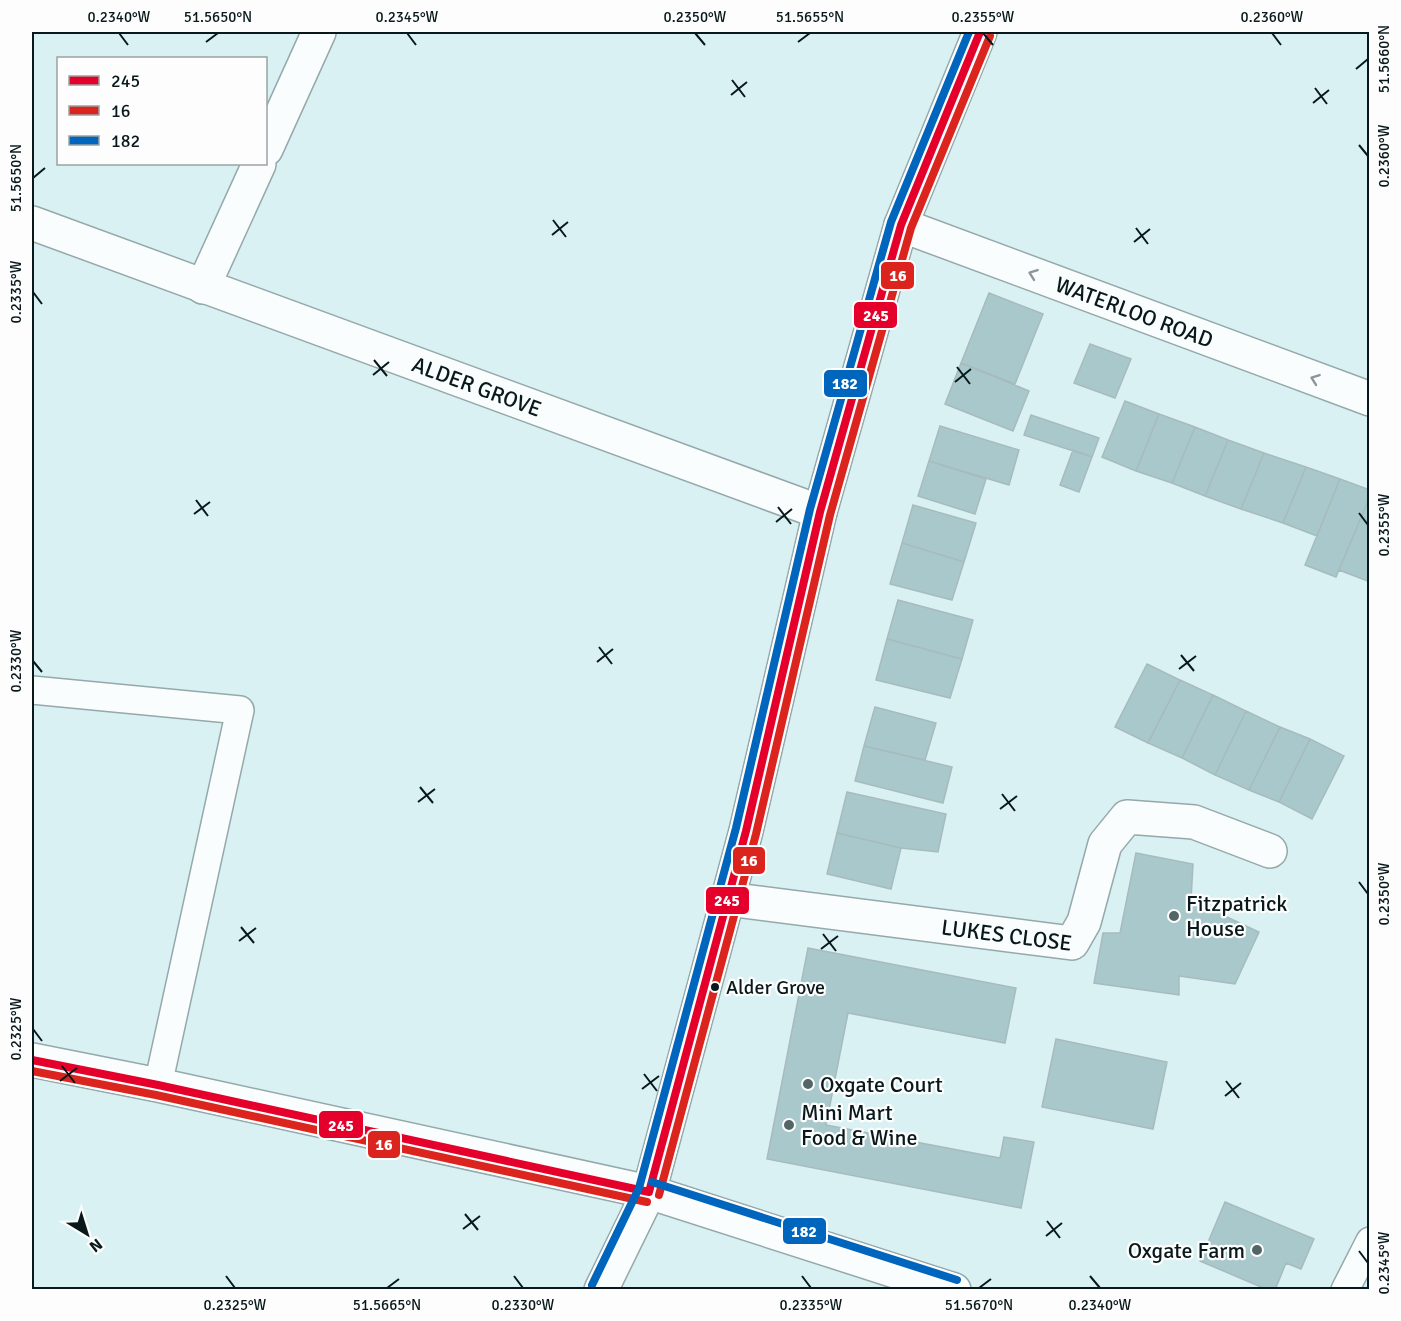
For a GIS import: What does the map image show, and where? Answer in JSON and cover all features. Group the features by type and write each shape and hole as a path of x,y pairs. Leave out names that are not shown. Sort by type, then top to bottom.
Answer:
{"street":[{"path":"267,147 319,32"},
{"path":"601,1290 649,1192 748,821 820,512 901,225 980,32"},
{"path":"203,287 259,165"},
{"name":"ALDER GROVE","path":"32,223 820,512"},
{"name":"WATERLOO ROAD","path":"901,225 1370,399"},
{"name":"LUKES CLOSE","path":"727,899 1072,943 1083,922 1105,844 1127,817 1194,822 1270,851"},
{"path":"32,1060 158,1085 649,1192 954,1290"}],"lane":[{"path":"32,690 240,710 158,1085"},
{"path":"1345,1290 1370,1241"}],"building":[{"path":"989,293 1043,314 1015,384 961,363"},
{"path":"1090,344 1131,359 1115,398 1074,383"},
{"path":"961,363 1029,391 1013,431 945,404"},
{"path":"1125,401 1159,414 1136,471 1102,457"},
{"path":"1159,414 1195,427 1172,483 1136,471"},
{"path":"1031,415 1099,438 1092,457 1024,435"},
{"path":"940,426 1019,450 1009,485 929,461"},
{"path":"1195,427 1228,440 1205,496 1172,483"},
{"path":"1228,440 1264,453 1241,509 1205,496"},
{"path":"1073,450 1092,457 1079,492 1060,485"},
{"path":"1264,453 1306,467 1283,523 1241,509"},
{"path":"929,461 986,479 975,514 918,496"},
{"path":"1306,467 1340,479 1317,536 1283,523"},
{"path":"1340,479 1370,490 1370,496 1336,577 1305,565"},
{"path":"1370,496 1370,582 1339,570"},
{"path":"913,505 976,523 964,562 902,543"},
{"path":"902,543 964,562 952,600 890,584"},
{"path":"898,600 973,620 962,659 887,639"},
{"path":"887,639 962,659 950,698 876,680"},
{"path":"1147,664 1180,680 1148,743 1115,727"},
{"path":"1180,680 1213,695 1182,758 1148,743"},
{"path":"1213,695 1246,711 1215,775 1182,758"},
{"path":"875,707 936,723 925,760 864,746"},
{"path":"1246,711 1280,727 1249,790 1215,775"},
{"path":"1280,727 1310,739 1279,802 1249,790"},
{"path":"1310,739 1344,756 1312,819 1279,802"},
{"path":"864,746 952,767 943,803 855,781"},
{"path":"847,792 946,814 938,852 901,848 837,833"},
{"path":"837,833 901,848 891,889 827,874"},
{"name":"Fitzpatrick House","path":"1136,853 1193,864 1191,900 1259,932 1235,984 1179,976 1179,995 1094,983 1103,933 1120,933"},
{"name":"Oxgate Court","path":"808,948 1016,988 1005,1043 848,1013 826,1125 1000,1158 1004,1137 1034,1142 1021,1208 767,1159"},
{"path":"1056,1039 1167,1062 1153,1129 1042,1107"},
{"name":"Oxgate Farm","path":"1225,1202 1314,1239 1301,1269 1286,1263 1275,1290 1268,1290 1200,1261"}],"transit line":[{"name":"182","path":"592,1285 639,1188 736,828 810,509 891,222 969,32"},
{"name":"245","path":"649,1192 746,831 820,512 901,225 980,32"},
{"name":"16","path":"659,1195 756,834 830,515 911,228 990,36"},
{"name":"245","path":"32,1060 158,1085 649,1192"},
{"name":"16","path":"32,1071 156,1095 647,1202"},
{"name":"182","path":"652,1182 957,1280"}],"place":[{"name":"Fitzpatrick House","path":"1174,916"},
{"name":"Alder Grove","path":"715,987"},
{"name":"Oxgate Court","path":"808,1084"},
{"name":"Mini Mart Food & Wine","path":"789,1125"},
{"name":"Oxgate Farm","path":"1257,1250"}]}
